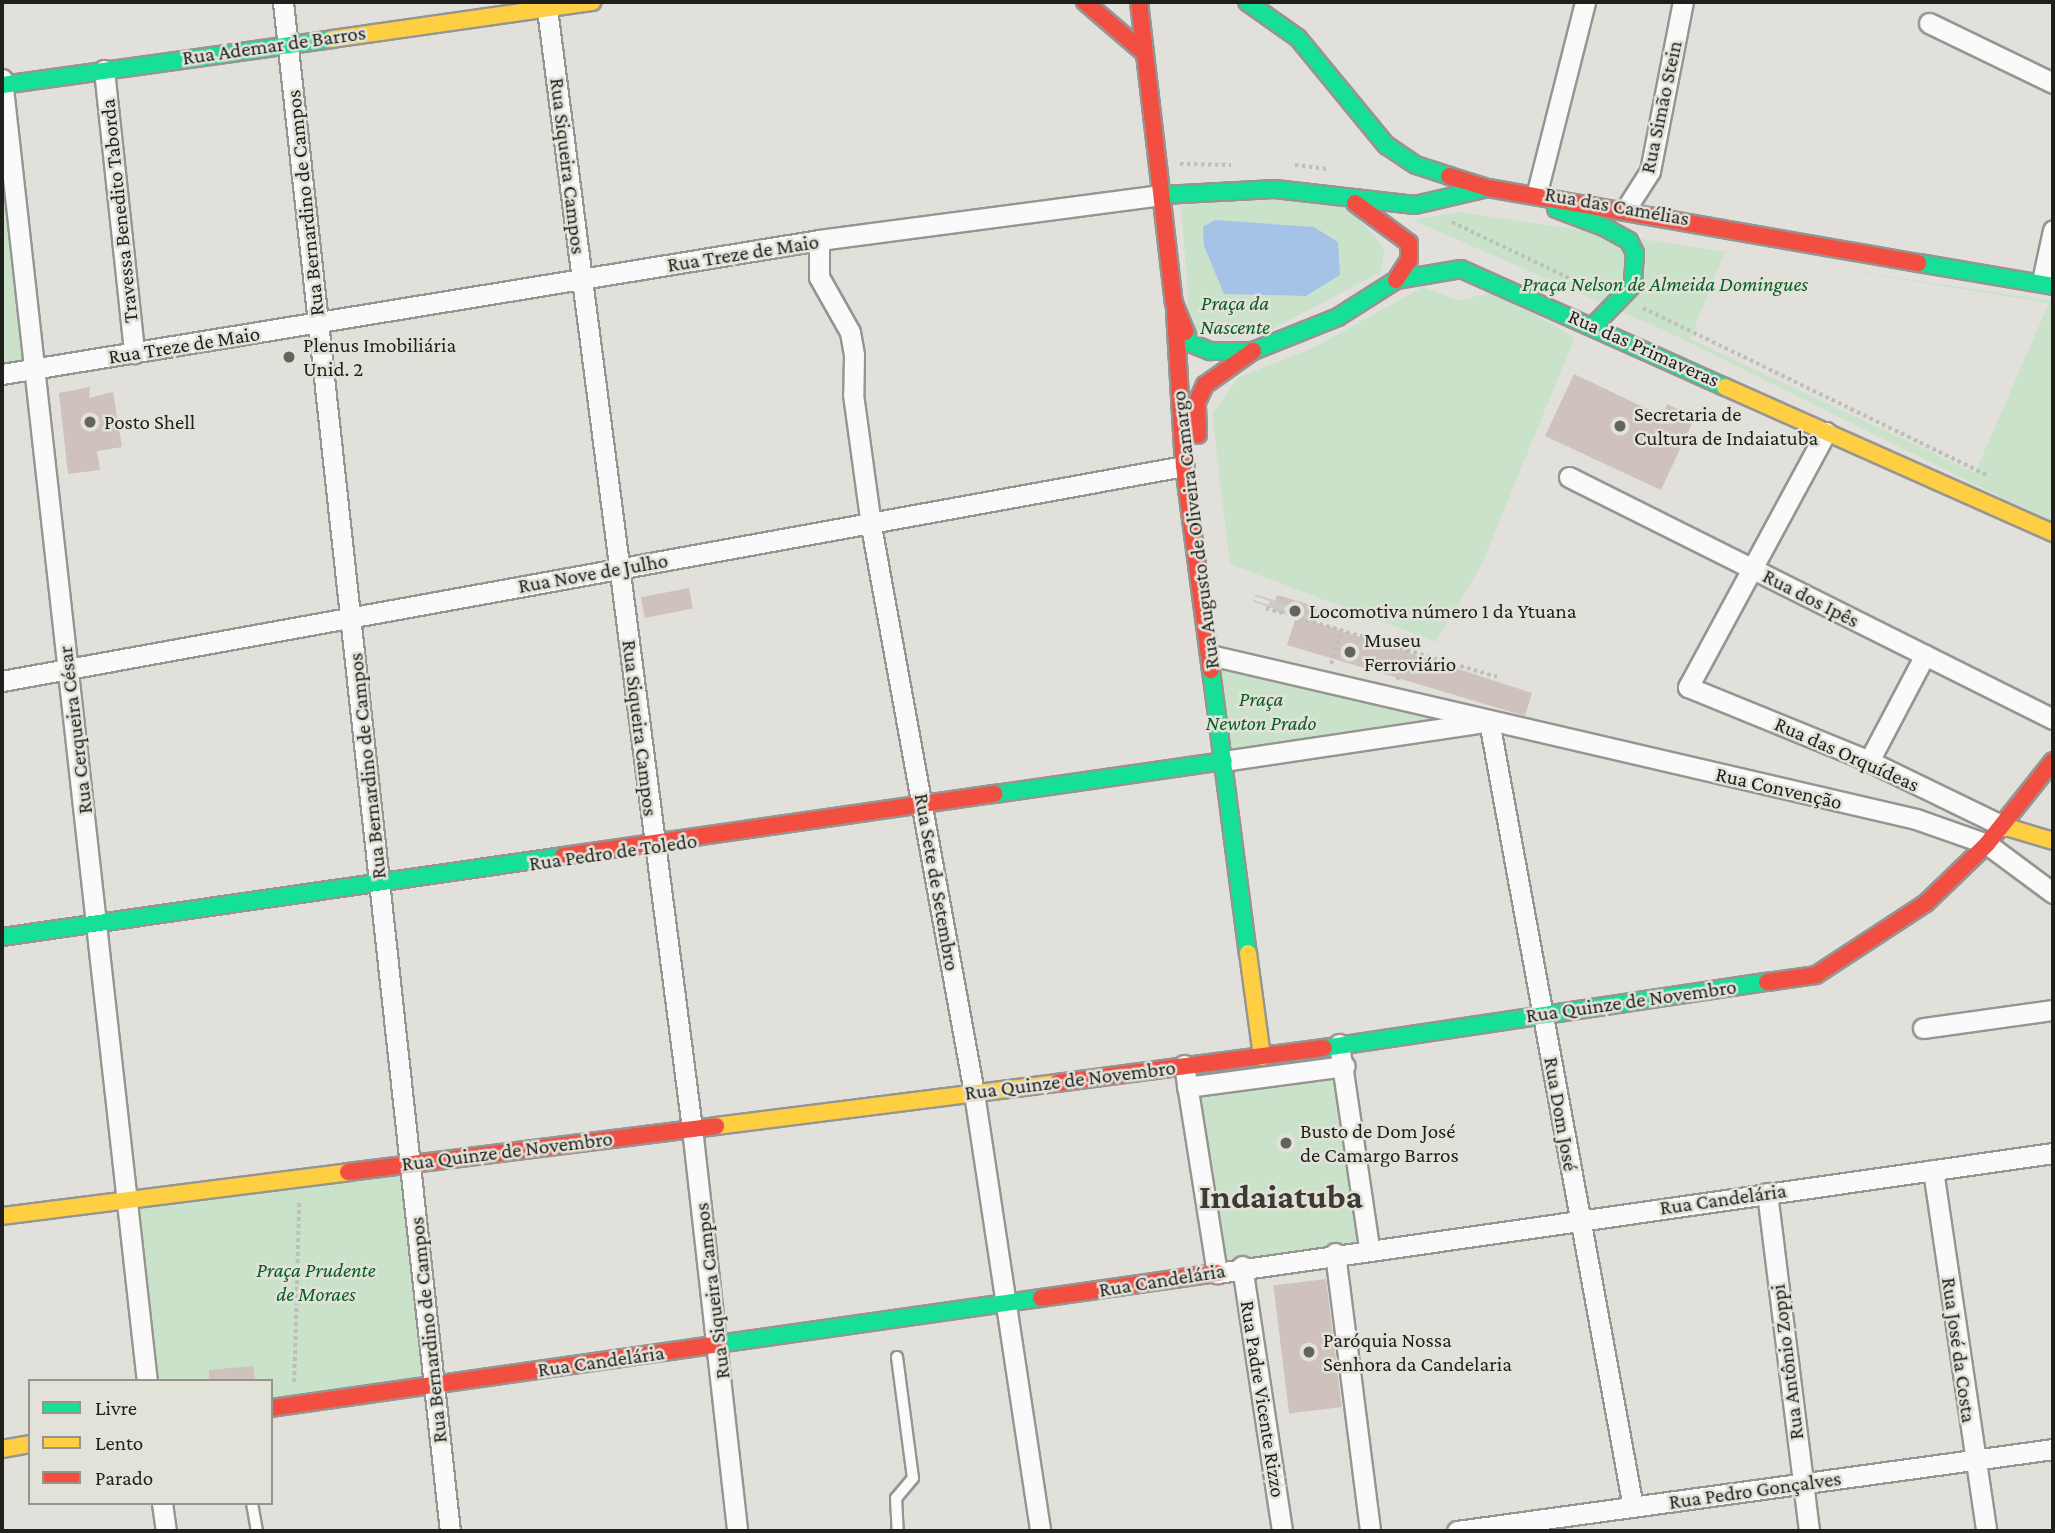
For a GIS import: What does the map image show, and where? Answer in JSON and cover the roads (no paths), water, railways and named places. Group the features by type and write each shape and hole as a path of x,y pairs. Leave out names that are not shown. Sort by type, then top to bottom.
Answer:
{"street":[{"name":"Rua Bernardino de Campos","path":"283,2 450,1531"},
{"name":"Rua Ademar de Barros","path":"2,85 287,42 592,2"},
{"path":"1085,2 1141,50"},
{"name":"Rua Augusto de Oliveira Camargo","path":"1139,2 1141,50 1163,195 1174,303 1184,466 1262,1056"},
{"name":"Rua das Camélias","path":"1247,2 1298,38 1386,145 1416,164 1488,188 1537,192 1627,207 2048,284"},
{"path":"1537,192 1585,2"},
{"name":"Rua Simão Stein","path":"1627,207 1650,171 1683,2"},
{"name":"Rua Siqueira Campos","path":"547,9 719,1344 737,1531"},
{"path":"1928,23 2053,83"},
{"name":"Travessa Benedito Taborda","path":"104,70 134,353"},
{"name":"Rua Cerqueira César","path":"2,79 147,1379"},
{"name":"Rua Treze de Maio","path":"2,374 819,240 1163,195 1275,188 1415,205 1488,188"},
{"path":"1488,188 1579,216 1629,241 1637,270 1633,285 1593,326"},
{"path":"1340,196 1385,220 1409,243 1409,260 1396,280"},
{"path":"2048,284 2053,230"},
{"name":"Rua Sete de Setembro","path":"819,240 819,277 850,332 854,355 853,394 871,526 924,806 974,1093 1009,1303 1040,1531"},
{"name":"Rua das Primaveras","path":"1184,466 1199,450 1196,402 1205,385 1253,351 1338,317 1396,280 1461,269 2053,533"},
{"path":"1174,303 1190,344 1210,351 1253,351"},
{"path":"1752,568 1826,432"},
{"name":"Rua Nove de Julho","path":"2,681 350,615 871,526 1184,466"},
{"name":"Rua dos Ipês","path":"1569,477 2053,719"},
{"name":"Rua das Orquídeas","path":"1752,568 1688,687 1868,761 2003,826"},
{"path":"1210,655 1489,722"},
{"path":"1868,761 1925,655"},
{"path":"1224,761 1489,722"},
{"name":"Rua Convenção","path":"1489,722 1916,819 1987,844 2053,893"},
{"name":"Rua Dom José","path":"1489,722 1633,1507"},
{"name":"Rua Pedro de Toledo","path":"2,937 654,846 1224,761"},
{"name":"Rua Quinze de Novembro","path":"2,1216 1262,1056 1816,975 1908,919 1987,844 2053,761"},
{"path":"2003,826 2053,841"},
{"path":"1923,1028 2053,1010"},
{"path":"1339,1044 1345,1066 1369,1247"},
{"path":"1184,1065 1217,1273"},
{"path":"1187,1087 1345,1066"},
{"name":"Rua Candelária","path":"273,1408 1217,1273 1242,1266 1369,1247 2053,1153"},
{"name":"Rua José da Costa","path":"1933,1170 1986,1531"},
{"name":"Rua Antônio Zoppi","path":"1767,1193 1809,1531"},
{"path":"1335,1253 1370,1531"},
{"name":"Rua Padre Vicente Rizzo","path":"1242,1266 1268,1420 1282,1531"},
{"path":"2,1449 28,1444"},
{"name":"Rua Pedro Gonçalves","path":"1457,1531 2053,1449"},
{"path":"162,1505 166,1531"}],"lane":[{"path":"897,1357 913,1478 896,1499 898,1531"},
{"path":"252,1505 257,1531"}],"water":[{"path":"1215,220 1314,227 1338,242 1340,275 1306,296 1224,294 1204,246 1203,227"}],"railway":[{"path":"1254,598 1295,611"}],"place":[{"name":"Plenus Imobiliária Unid. 2","path":"289,357"},
{"name":"Posto Shell","path":"90,422"},
{"name":"Secretaria de Cultura de Indaiatuba","path":"1620,426"},
{"name":"Locomotiva número 1 da Ytuana","path":"1295,611"},
{"name":"Museu Ferroviário","path":"1350,652"},
{"name":"Busto de Dom José de Camargo Barros","path":"1286,1143"},
{"name":"Paróquia Nossa Senhora da Candelaria","path":"1309,1352"}],"district":[{"name":"Indaiatuba","path":"1281,1197"}],"park label":[{"name":"Praça Nelson de Almeida Domingues","path":"1665,284"},
{"name":"Praça da Nascente","path":"1235,315"},
{"name":"Praça Newton Prado","path":"1261,711"},
{"name":"Praça Prudente de Moraes","path":"316,1282"}]}
